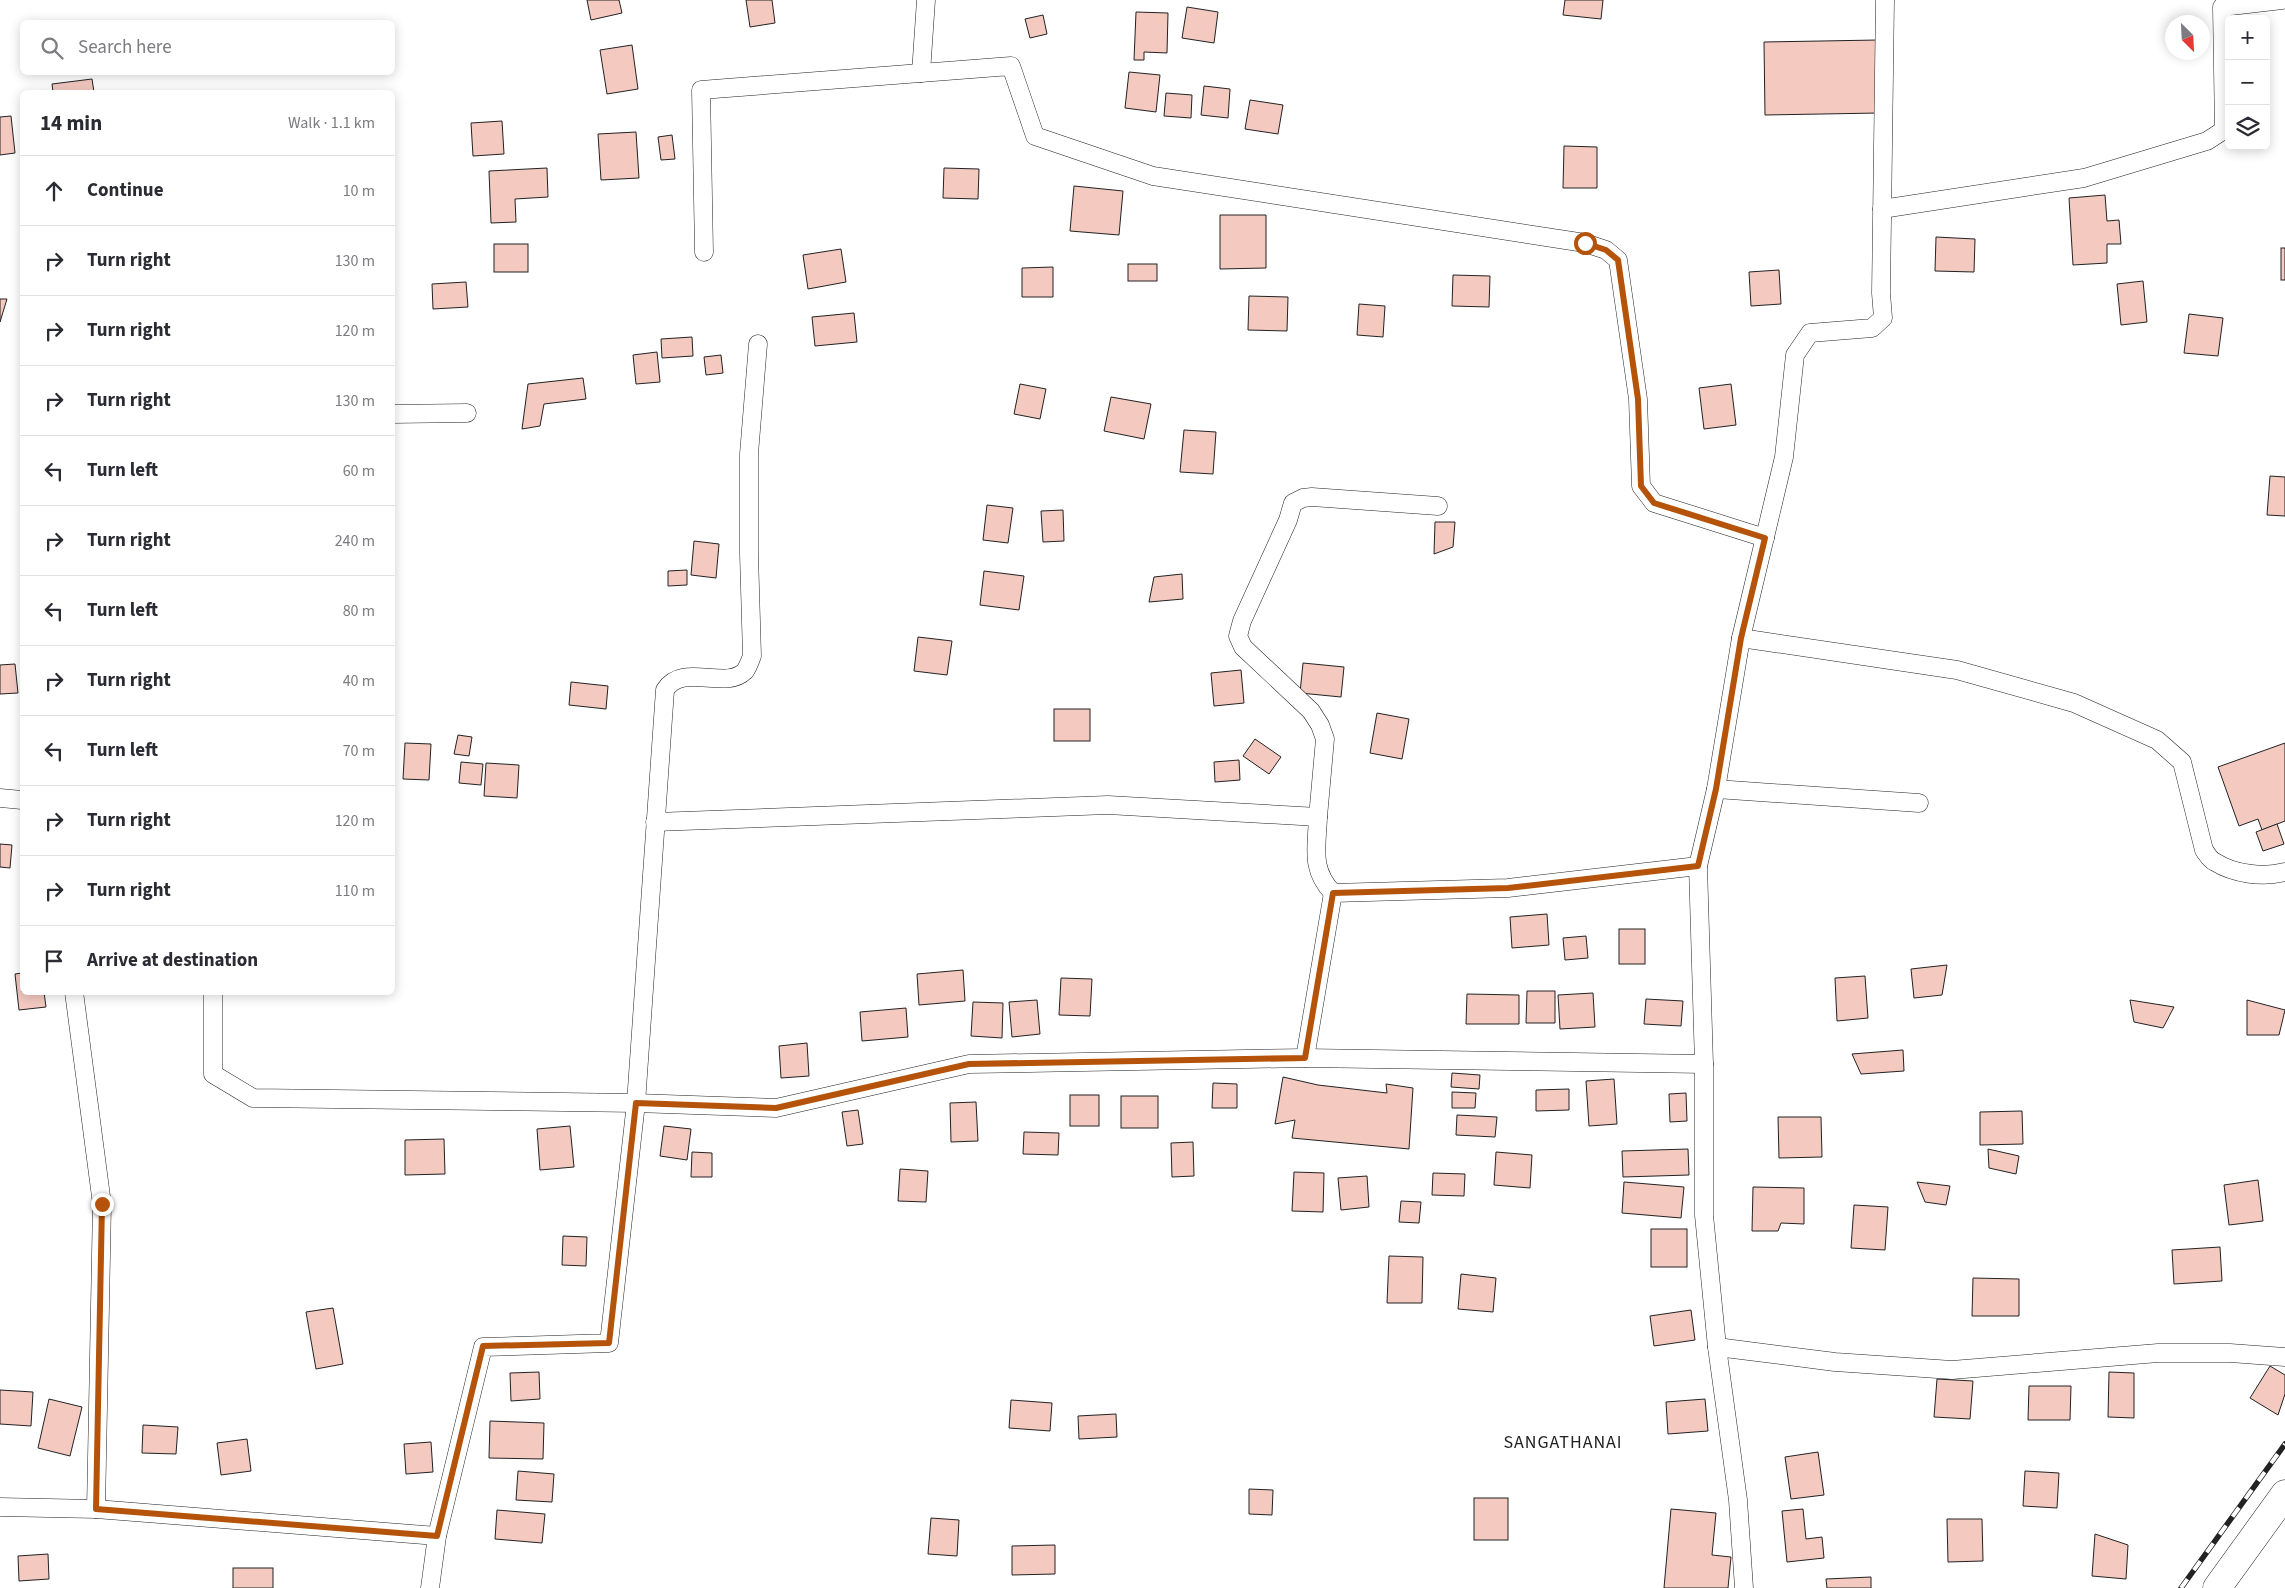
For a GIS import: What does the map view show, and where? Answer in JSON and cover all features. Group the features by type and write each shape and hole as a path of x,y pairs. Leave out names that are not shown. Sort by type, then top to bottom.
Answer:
{"highway":[{"path":"2217,1588 2285,1494"}],"street":[{"path":"921,73 926,0"},
{"path":"1744,1588 1738,1500 1717,1348 1704,1214 1704,1064 1698,866 1716,789 1741,638 1784,457 1796,355 1810,333 1872,328 1882,318 1885,0"},
{"path":"1882,209 2084,178 2207,141 2224,130 2222,7 2282,0"},
{"path":"704,252 701,90 1011,66 1035,136 1153,176 1585,243 1606,250 1618,260 1638,399 1641,486 1654,503 1765,538"},
{"path":"430,1588 437,1536 483,1346 609,1343 636,1103 664,690 670,682 679,678 735,677 746,670 752,656 749,454 758,344"},
{"path":"395,414 467,413"},
{"path":"1438,506 1312,497 1303,498 1293,503 1288,520 1242,621 1238,636 1243,647 1311,711 1326,739 1318,817 1316,863 1322,882 1333,893 1508,888 1698,866"},
{"path":"1741,638 1957,670 2074,703 2157,740 2182,762 2204,850 2213,862 2240,872 2273,876 2285,872"},
{"path":"1716,789 1919,803"},
{"path":"0,798 20,800"},
{"path":"655,822 1108,805 1318,817"},
{"path":"1305,1058 1333,893"},
{"path":"74,995 102,1204 96,1509"},
{"path":"213,995 213,1074 252,1098 636,1103 776,1108 969,1064 1305,1058 1704,1064"},
{"path":"1717,1348 1835,1362 1952,1370 2158,1353 2230,1353 2285,1356"},
{"path":"0,1506 96,1509 437,1536"}],"building":[{"path":"587,0 619,0 622,13 591,20"},
{"path":"746,0 772,0 775,23 750,27"},
{"path":"1565,0 1603,0 1601,19 1563,15"},
{"path":"1187,7 1218,12 1214,43 1182,38"},
{"path":"1136,12 1168,13 1167,53 1144,52 1144,60 1134,60"},
{"path":"1043,15 1047,34 1030,38 1025,19"},
{"path":"1878,40 1879,113 1765,115 1764,42"},
{"path":"632,45 638,89 607,94 600,50"},
{"path":"1129,72 1160,75 1156,112 1125,108"},
{"path":"92,79 94,90 53,90 52,84"},
{"path":"1204,86 1230,89 1228,118 1201,115"},
{"path":"1166,93 1192,95 1191,118 1164,116"},
{"path":"1250,100 1283,105 1278,134 1245,129"},
{"path":"11,116 15,153 0,155 0,117"},
{"path":"502,121 504,154 473,156 471,123"},
{"path":"636,132 639,178 601,180 598,134"},
{"path":"672,135 675,159 661,160 658,137"},
{"path":"1564,146 1597,147 1597,188 1563,188"},
{"path":"547,168 548,197 515,199 516,222 491,223 489,171"},
{"path":"944,168 979,169 978,199 943,198"},
{"path":"1074,186 1123,191 1119,235 1070,231"},
{"path":"2105,195 2107,221 2119,220 2121,244 2107,244 2107,263 2073,265 2069,198"},
{"path":"1220,215 1266,215 1266,268 1220,269"},
{"path":"1936,237 1975,239 1974,272 1935,271"},
{"path":"494,244 528,244 528,272 494,272"},
{"path":"2281,248 2285,248 2285,280 2281,280"},
{"path":"841,249 846,282 808,289 803,255"},
{"path":"1128,264 1157,264 1157,281 1128,281"},
{"path":"1053,267 1053,297 1022,297 1022,268"},
{"path":"1779,270 1781,304 1751,306 1749,272"},
{"path":"1453,275 1490,276 1489,307 1452,306"},
{"path":"2143,281 2147,322 2121,325 2117,284"},
{"path":"466,282 468,307 433,309 432,284"},
{"path":"1249,296 1288,297 1287,331 1248,330"},
{"path":"0,299 7,299 0,322"},
{"path":"1359,304 1385,306 1383,337 1357,335"},
{"path":"854,313 857,342 815,346 812,317"},
{"path":"2189,314 2223,318 2218,356 2184,353"},
{"path":"692,337 693,356 662,358 661,339"},
{"path":"657,352 660,382 636,384 633,355"},
{"path":"721,355 723,373 706,375 704,357"},
{"path":"583,378 586,399 544,404 540,426 522,429 528,384"},
{"path":"1020,384 1046,389 1040,419 1014,414"},
{"path":"1731,384 1736,425 1704,429 1699,388"},
{"path":"1111,397 1151,404 1144,439 1104,431"},
{"path":"1184,430 1216,432 1213,474 1180,472"},
{"path":"2270,476 2285,477 2285,516 2267,515"},
{"path":"987,505 1013,508 1008,543 983,540"},
{"path":"1063,510 1064,541 1043,542 1041,511"},
{"path":"1435,522 1455,522 1453,547 1434,554"},
{"path":"694,541 719,544 716,578 691,575"},
{"path":"687,570 687,585 668,586 668,571"},
{"path":"984,571 1024,576 1019,610 980,605"},
{"path":"1182,574 1183,599 1149,602 1154,577"},
{"path":"918,637 952,641 947,675 914,671"},
{"path":"1303,663 1344,667 1341,697 1300,693"},
{"path":"15,664 18,693 0,694 0,665"},
{"path":"1241,670 1244,703 1214,706 1211,673"},
{"path":"571,682 608,686 606,709 569,705"},
{"path":"1054,709 1090,709 1090,741 1054,741"},
{"path":"1377,713 1409,719 1402,759 1370,753"},
{"path":"458,735 472,737 469,756 454,754"},
{"path":"1255,739 1281,757 1269,774 1243,756"},
{"path":"405,743 431,744 429,780 403,779"},
{"path":"2285,743 2285,821 2262,830 2258,819 2239,826 2218,767"},
{"path":"1239,760 1240,780 1215,782 1214,762"},
{"path":"461,762 483,764 481,785 459,783"},
{"path":"486,763 519,765 517,798 484,796"},
{"path":"2277,824 2284,844 2263,851 2256,832"},
{"path":"0,844 12,845 10,868 0,867"},
{"path":"1547,914 1549,945 1512,948 1510,917"},
{"path":"1619,929 1645,929 1645,964 1619,964"},
{"path":"1586,936 1588,958 1565,960 1563,938"},
{"path":"1947,965 1942,995 1914,998 1911,969"},
{"path":"963,970 965,1001 919,1005 917,974"},
{"path":"20,973 20,995 44,995 46,1007 19,1010 15,974"},
{"path":"1865,976 1868,1018 1837,1021 1835,978"},
{"path":"1061,978 1092,979 1090,1016 1059,1015"},
{"path":"1527,991 1555,991 1555,1023 1526,1023"},
{"path":"1593,993 1595,1027 1560,1029 1558,995"},
{"path":"1467,994 1519,995 1519,1024 1466,1024"},
{"path":"1646,999 1683,1001 1681,1026 1644,1024"},
{"path":"1037,1000 1040,1034 1012,1037 1009,1002"},
{"path":"2130,1000 2174,1007 2163,1028 2134,1022"},
{"path":"2247,1000 2285,1010 2279,1035 2247,1035"},
{"path":"973,1002 1003,1003 1002,1038 971,1036"},
{"path":"906,1008 908,1037 862,1041 860,1012"},
{"path":"807,1043 809,1076 781,1078 779,1046"},
{"path":"1903,1050 1904,1071 1861,1074 1852,1054"},
{"path":"1452,1073 1480,1075 1479,1089 1451,1087"},
{"path":"1283,1077 1318,1085 1387,1093 1386,1084 1413,1088 1409,1149 1292,1138 1295,1120 1275,1124"},
{"path":"1614,1079 1617,1124 1589,1126 1586,1081"},
{"path":"1213,1083 1237,1084 1237,1108 1212,1108"},
{"path":"1569,1089 1569,1110 1536,1111 1536,1090"},
{"path":"1452,1092 1476,1093 1475,1108 1452,1108"},
{"path":"1686,1093 1687,1121 1670,1122 1669,1094"},
{"path":"1070,1095 1099,1095 1099,1126 1070,1126"},
{"path":"1121,1096 1158,1096 1158,1128 1121,1128"},
{"path":"976,1102 978,1141 951,1142 950,1103"},
{"path":"858,1110 863,1144 847,1146 842,1112"},
{"path":"2022,1111 2023,1144 1980,1145 1980,1112"},
{"path":"1457,1115 1497,1117 1495,1137 1456,1135"},
{"path":"1778,1117 1821,1117 1822,1157 1779,1158"},
{"path":"570,1126 574,1167 540,1170 537,1129"},
{"path":"664,1126 691,1129 687,1160 660,1156"},
{"path":"1024,1132 1059,1133 1058,1155 1023,1154"},
{"path":"444,1139 445,1174 405,1175 405,1140"},
{"path":"1193,1142 1194,1176 1172,1177 1171,1143"},
{"path":"1688,1149 1689,1175 1623,1177 1622,1151"},
{"path":"1988,1149 2019,1156 2016,1174 1989,1168"},
{"path":"692,1152 712,1153 712,1177 691,1177"},
{"path":"1496,1152 1532,1155 1530,1188 1494,1185"},
{"path":"900,1169 928,1171 926,1202 898,1201"},
{"path":"1294,1172 1324,1173 1323,1212 1292,1211"},
{"path":"1433,1173 1465,1174 1464,1196 1432,1195"},
{"path":"1367,1176 1369,1207 1341,1210 1338,1178"},
{"path":"2258,1180 2263,1221 2229,1225 2224,1185"},
{"path":"1624,1182 1684,1187 1681,1218 1622,1213"},
{"path":"1917,1182 1950,1186 1946,1205 1925,1202"},
{"path":"1753,1187 1804,1188 1804,1224 1781,1223 1778,1231 1752,1231"},
{"path":"1401,1201 1421,1202 1419,1223 1399,1222"},
{"path":"1854,1205 1888,1207 1885,1250 1851,1248"},
{"path":"1651,1229 1687,1229 1687,1267 1651,1267"},
{"path":"563,1236 587,1237 586,1266 562,1265"},
{"path":"2220,1247 2222,1281 2174,1284 2172,1250"},
{"path":"1389,1256 1423,1257 1422,1303 1387,1303"},
{"path":"1461,1274 1496,1278 1493,1312 1458,1309"},
{"path":"1973,1278 2019,1279 2019,1316 1972,1316"},
{"path":"333,1308 343,1364 316,1369 306,1312"},
{"path":"1691,1310 1695,1340 1654,1346 1650,1316"},
{"path":"2270,1366 2285,1375 2285,1394 2278,1415 2250,1398"},
{"path":"539,1372 540,1399 511,1401 510,1373"},
{"path":"2109,1372 2134,1373 2134,1418 2108,1417"},
{"path":"1937,1379 1973,1381 1970,1419 1934,1417"},
{"path":"2029,1386 2071,1386 2070,1420 2028,1420"},
{"path":"0,1390 33,1392 31,1426 0,1424"},
{"path":"49,1399 82,1407 70,1456 38,1448"},
{"path":"1705,1399 1708,1431 1668,1434 1666,1402"},
{"path":"1011,1400 1052,1403 1050,1431 1009,1428"},
{"path":"1116,1414 1117,1437 1079,1439 1078,1416"},
{"path":"490,1421 544,1423 543,1459 489,1458"},
{"path":"143,1425 178,1427 176,1454 142,1453"},
{"path":"247,1439 251,1471 221,1475 217,1443"},
{"path":"431,1442 433,1472 406,1474 404,1444"},
{"path":"1818,1452 1824,1495 1791,1499 1785,1457"},
{"path":"518,1471 554,1474 552,1502 516,1500"},
{"path":"2025,1471 2059,1473 2057,1508 2023,1506"},
{"path":"1249,1489 1273,1490 1272,1515 1249,1514"},
{"path":"1474,1498 1508,1498 1508,1540 1474,1540"},
{"path":"1671,1509 1716,1513 1712,1555 1731,1557 1728,1588 1664,1588"},
{"path":"1803,1509 1806,1539 1822,1537 1824,1558 1787,1562 1782,1511"},
{"path":"497,1510 545,1514 542,1543 495,1539"},
{"path":"931,1518 959,1520 957,1556 928,1554"},
{"path":"1947,1519 1982,1519 1983,1561 1948,1562"},
{"path":"2095,1534 2128,1545 2126,1579 2092,1576"},
{"path":"1055,1545 1055,1574 1012,1575 1012,1546"},
{"path":"48,1554 49,1579 19,1581 18,1556"},
{"path":"233,1568 273,1568 273,1588 233,1588"},
{"path":"1871,1577 1871,1588 1827,1588 1826,1579"}],"railway":[{"path":"2181,1588 2285,1444"}],"district":[{"name":"SANGATHANAI","path":"1563,1442"}],"route":[{"path":"102,1204 96,1509 437,1536 483,1346 609,1343 636,1103 776,1108 969,1064 1305,1058 1333,893 1508,888 1698,866 1716,789 1741,638 1765,538 1654,503 1641,486 1638,399 1618,260 1606,250 1585,243"}]}
